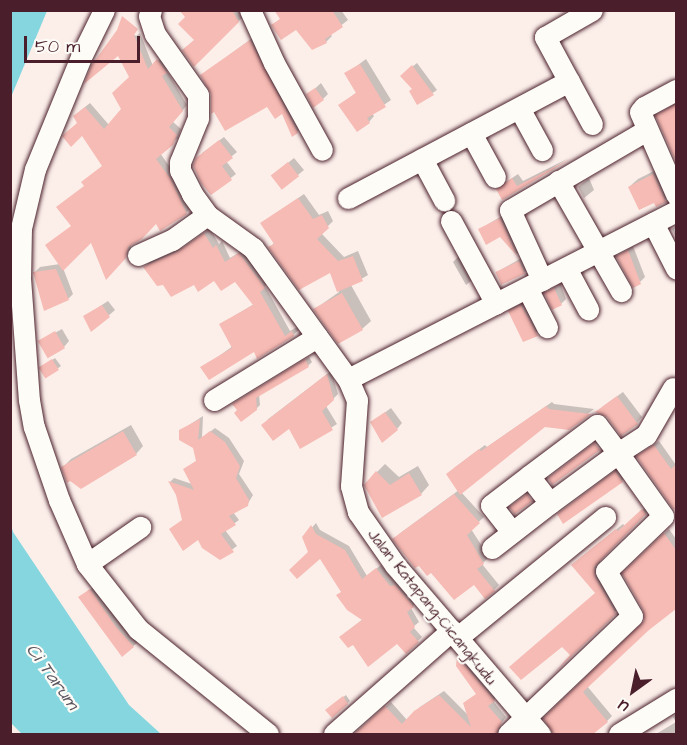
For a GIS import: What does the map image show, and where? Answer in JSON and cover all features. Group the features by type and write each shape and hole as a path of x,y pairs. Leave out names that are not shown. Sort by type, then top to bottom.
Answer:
{"street":[{"path":"104,10 81,57 35,169 21,228 20,278 30,409 34,427 59,500 87,564 138,629 268,735"},
{"path":"250,10 274,63 322,150"},
{"path":"592,10 545,37 592,124"},
{"name":"Jalan Katapang-Cicangkudu","path":"147,12 161,44 198,95 200,109 182,156 180,170 207,215 253,248 348,379 357,400 351,486 358,512 395,565 540,735"},
{"path":"348,198 569,81"},
{"path":"676,90 642,109 640,115 676,194"},
{"path":"519,108 542,150"},
{"path":"547,327 509,212 647,130"},
{"path":"471,133 495,177"},
{"path":"422,159 444,200"},
{"path":"558,181 621,291"},
{"path":"348,379 676,211"},
{"path":"138,255 172,240 207,215"},
{"path":"451,221 496,304"},
{"path":"653,223 676,268"},
{"path":"566,268 588,309"},
{"path":"214,400 317,337"},
{"path":"492,548 618,453 646,435 673,388"},
{"path":"508,735 632,616 606,571 663,516 597,425 491,505 512,532"},
{"path":"570,446 591,473"},
{"path":"530,476 550,503"},
{"path":"334,735 455,634 605,516"},
{"path":"87,564 140,527"},
{"path":"619,735 676,699"}],"water":[{"path":"10,11 47,11 11,97"},
{"name":"Ci Tarum","path":"10,521 13,532 129,705 161,734 22,734 11,723"}],"building":[{"path":"179,10 232,10 239,22 194,67 182,50 194,40 178,24 185,17"},
{"path":"274,10 332,10 343,27 325,39 327,43 312,50 296,30 281,40 271,25 280,19"},
{"path":"122,16 138,29 134,35 148,69 157,59 167,73 162,76 183,111 169,127 177,135 173,145 156,159 170,178 187,214 160,231 156,224 142,239 128,247 126,258 106,280 91,243 63,271 45,245 71,226 56,207 84,186 81,182 102,166 82,136 71,147 62,136 77,123 73,116 85,107 104,129 121,109 112,93 129,77 118,56 84,84 91,66 117,30"},
{"path":"250,40 298,133 292,137 282,114 275,119 267,107 225,131 214,112 211,114 211,94 200,75"},
{"path":"360,64 386,107 367,118 370,123 357,132 338,105 356,93 344,73"},
{"path":"412,65 434,95 417,105 409,91 412,89 400,76"},
{"path":"315,88 324,100 313,108 306,94"},
{"path":"676,104 676,162 655,115"},
{"path":"219,140 233,158 222,166 232,180 211,195 201,183 193,165 196,158"},
{"path":"572,158 502,200 496,189 512,178 517,186"},
{"path":"288,162 299,176 282,190 271,176"},
{"path":"653,174 666,202 656,207 654,203 639,210 628,187"},
{"path":"298,198 313,219 322,215 329,228 317,239 338,261 353,256 363,281 337,292 330,273 299,290 268,247 274,244 260,223"},
{"path":"500,218 517,256 500,237 486,245 478,229"},
{"path":"204,233 213,248 216,245 225,262 239,253 265,288 260,292 285,336 292,331 294,336 257,359 254,352 209,380 200,367 232,348 219,324 253,305 235,282 221,291 214,281 198,292 194,285 171,297 163,285 157,286 143,267 177,252"},
{"path":"628,250 641,284 633,288 616,256"},
{"path":"519,261 525,274 501,285 495,272"},
{"path":"56,269 69,300 44,311 33,272"},
{"path":"554,288 562,305 552,310 544,293"},
{"path":"342,293 363,330 338,344 313,309"},
{"path":"102,305 110,317 91,332 83,316"},
{"path":"521,305 538,336 523,342 508,311"},
{"path":"55,331 65,348 48,358 38,341"},
{"path":"52,359 59,370 45,379 38,367"},
{"path":"305,359 309,367 256,398 257,410 241,422 234,413 237,410 232,404"},
{"path":"327,374 334,400 322,411 333,430 300,449 289,429 273,441 261,425"},
{"path":"617,396 638,424 621,436 607,417 595,412"},
{"path":"546,406 549,409 591,414 569,430 545,427 460,495 446,474 479,449 481,451"},
{"path":"385,412 398,430 382,443 370,422"},
{"path":"200,419 198,440 210,431 225,442 240,466 236,478 249,500 248,506 229,516 236,525 221,534 234,552 220,560 202,548 198,540 183,551 169,529 182,520 176,495 168,481 194,490 183,469 196,461 193,448 179,440 179,430"},
{"path":"123,431 137,455 81,489 70,481 67,483 61,467"},
{"path":"594,443 600,450 552,485 548,478"},
{"path":"654,445 671,469 676,465 676,508 674,510 636,456"},
{"path":"376,471 390,485 409,473 422,495 382,518 364,485"},
{"path":"615,471 623,482 563,524 557,514"},
{"path":"454,494 480,523 467,535 484,564 477,569 495,591 485,599 474,585 454,600 431,573 427,576 419,566 415,568 392,539"},
{"path":"527,494 532,501 514,514 509,507"},
{"path":"642,509 646,514 594,567 595,577 616,614 554,673 570,655 562,647 521,680 509,667 595,593 571,565 616,529 618,531"},
{"path":"311,525 316,534 345,550 362,579 376,568 390,586 395,585 414,607 407,612 415,627 410,632 419,642 406,654 397,644 368,667 353,645 348,648 339,637 362,620 347,610 336,595 341,592 320,559 297,579 289,570 308,552 302,537"},
{"path":"664,533 676,550 676,609 649,630 583,692 608,722 592,735 553,735 543,718 644,621 643,610 622,573"},
{"path":"90,589 116,627 134,647 122,657 78,597"},
{"path":"457,656 495,701 488,706 502,722 496,735 353,735 385,706 402,724 414,711 439,695 471,727 463,703 476,694 456,666"},
{"path":"343,696 348,704 332,718 325,710"}]}
